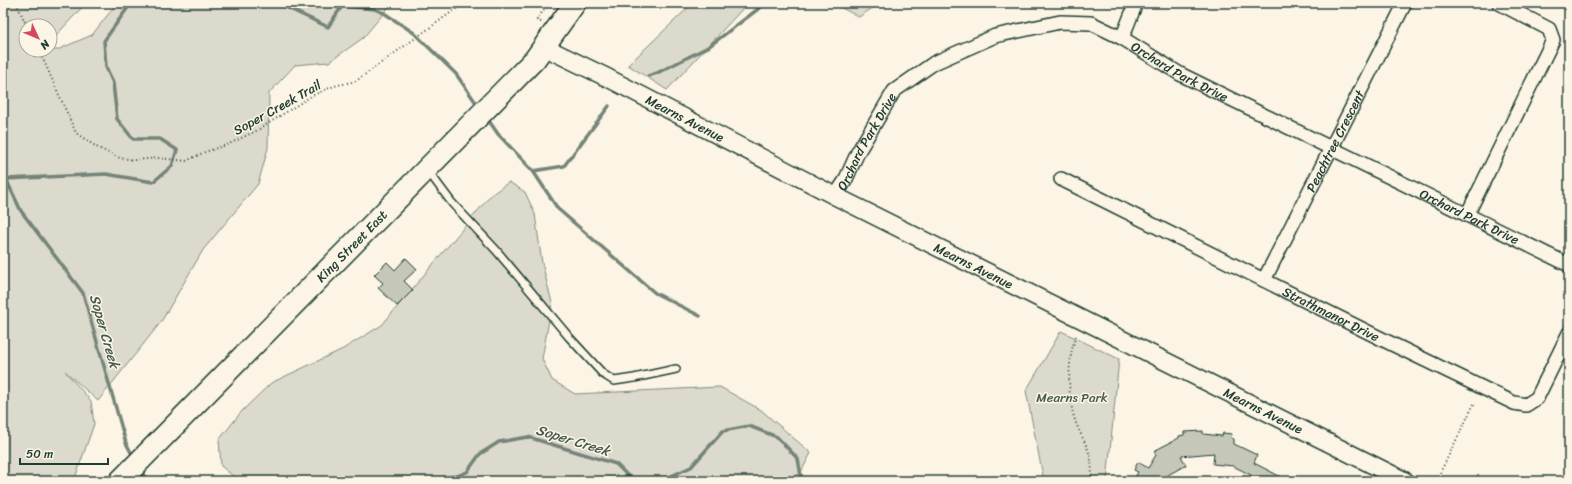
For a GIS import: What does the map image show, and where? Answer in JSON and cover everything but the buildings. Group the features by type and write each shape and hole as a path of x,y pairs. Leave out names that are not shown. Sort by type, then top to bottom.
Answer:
{"main road":[{"name":"King Street East","path":"120,481 535,59 575,3"}],"street":[{"path":"1122,38 1136,3"},
{"name":"Peachtree Crescent","path":"1264,280 1405,3"},
{"path":"1467,215 1553,40 1549,30 1499,3"},
{"name":"Orchard Park Drive","path":"834,196 845,181 858,152 894,91 934,63 995,36 1060,22 1091,23 1122,38 1180,74 1569,265"},
{"name":"Mearns Avenue","path":"544,47 608,78 834,196 1405,481"},
{"name":"Strathmanor Drive","path":"1061,179 1514,403 1526,406 1537,398 1569,332"}],"lane":[{"path":"427,169 452,203 496,250 568,336 603,374 614,381 676,369"}],"path":[{"path":"16,3 23,18"},
{"name":"Soper Creek Trail","path":"43,58 76,133 98,148 120,158 135,160 159,158 186,161 205,152 229,144 258,130 313,95 334,86 356,81 460,6 467,3"},
{"path":"1076,336 1071,353 1071,403 1076,423 1092,460 1091,481"},
{"path":"1440,473 1475,402"}],"green space":[{"path":"3,3 86,3 58,33 58,18 18,18 18,58 58,58 58,50 92,35 117,3 392,3 363,38 329,62 295,65 269,93 268,148 258,184 203,250 161,322 98,401 65,371 91,401 94,424 74,481 3,481"},
{"path":"693,3 748,3 667,90 628,65"},
{"path":"832,3 880,3 859,17"},
{"path":"509,182 525,192 535,214 542,263 552,303 542,359 552,380 575,394 720,387 761,410 811,453 800,474 779,481 632,481 623,478 584,478 582,481 239,481 221,466 219,440 242,411 271,383 343,349 382,325 491,195"},
{"name":"Mearns Park","path":"1061,331 1119,359 1107,481 1044,481 1026,391"}],"waterway":[{"path":"3,178 106,174 153,182 172,166 177,150 160,139 133,139 117,119 113,83 106,67 104,41 131,3"},
{"path":"277,3 328,27 342,6 374,9 384,13 414,33 456,74 479,107"},
{"path":"648,76 657,73 708,47 766,3"},
{"path":"533,171 564,166 609,106"},
{"path":"487,118 498,134 533,171 558,209 655,293 700,316"},
{"name":"Soper Creek","path":"6,179 21,211 83,293 126,443 134,458"},
{"name":"Soper Creek","path":"660,481 691,467 723,431 749,426 777,437 798,459 802,481"},
{"name":"Soper Creek","path":"417,481 457,476 467,472 480,454 499,442 528,437 616,464 633,481"},
{"name":"Soper Creek","path":"141,470 144,476 150,481"}]}
